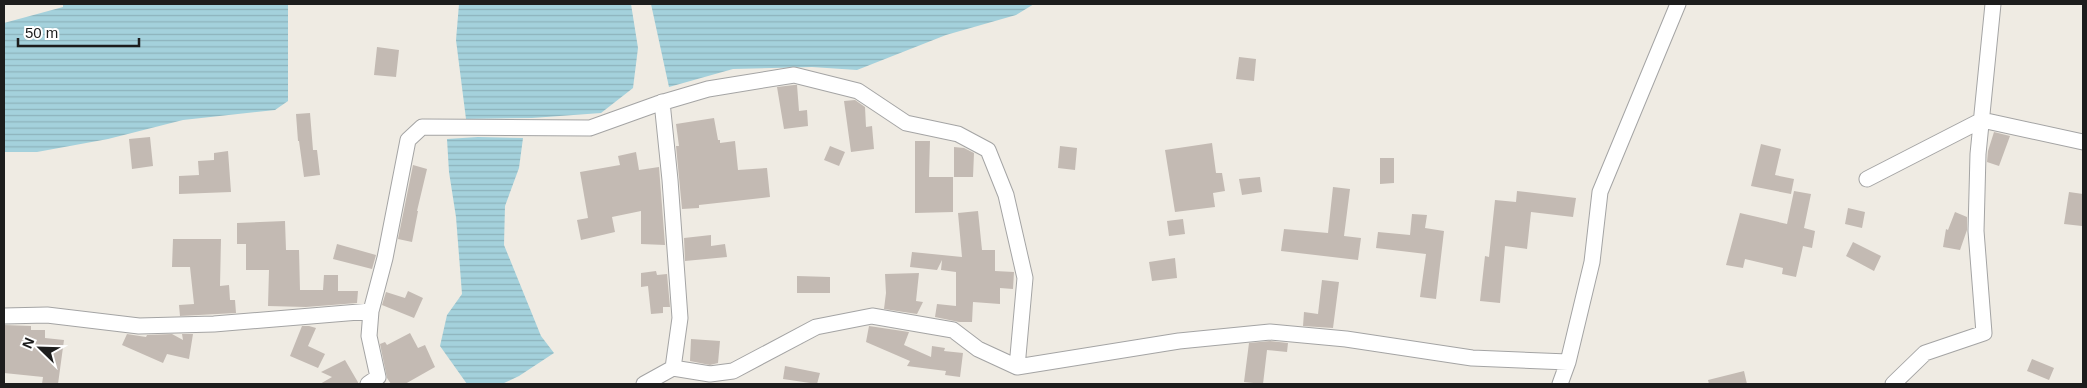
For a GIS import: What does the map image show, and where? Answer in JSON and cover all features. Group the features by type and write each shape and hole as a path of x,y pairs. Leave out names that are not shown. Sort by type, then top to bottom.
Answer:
{"street":[{"path":"1560,384 1568,362 1592,262 1600,192 1678,4"},
{"path":"1893,384 1925,353 1984,333 1976,231 1978,154 1993,4"},
{"path":"368,384 378,377 368,336 371,311 385,258 408,140 422,127 590,128 662,102 708,89 794,75 858,91 906,123 958,134 988,150 1006,195 1025,278 1017,367"},
{"path":"662,102 680,318 673,368"},
{"path":"1867,179 1982,120 2083,142"},
{"path":"4,316 47,315 139,326 214,324 371,311"},
{"path":"644,384 673,368 710,374 733,371 816,327 872,316 953,330 978,349 1017,367 1179,341 1270,332 1346,339 1472,358 1568,362"}],"water":[{"path":"63,4 288,4 288,101 275,110 183,120 108,139 37,152 4,152 4,23 63,7"},
{"path":"459,4 631,4 638,48 633,88 601,113 532,118 466,119 456,40"},
{"path":"651,4 1034,4 1016,15 946,35 857,70 812,67 733,69 669,87"},
{"path":"478,137 523,138 519,168 505,206 504,245 541,336 554,353 519,376 502,384 467,384 440,346 447,315 462,294 447,139"}],"building":[{"path":"377,47 399,50 396,77 374,75"},
{"path":"1239,57 1256,59 1254,81 1236,79"},
{"path":"797,85 799,111 807,110 808,126 784,129 777,87"},
{"path":"855,100 865,107 866,127 872,126 874,149 851,152 844,101"},
{"path":"310,113 313,150 317,150 320,175 304,177 296,114"},
{"path":"714,118 720,143 735,141 738,170 767,168 770,197 699,205 699,208 682,209 676,146 679,146 676,124"},
{"path":"1994,132 2010,136 1999,166 1987,162 1988,151"},
{"path":"150,137 153,166 132,169 129,139"},
{"path":"915,141 930,141 929,177 953,177 953,212 915,213"},
{"path":"1212,143 1216,173 1222,173 1225,191 1213,193 1215,207 1175,212 1165,150"},
{"path":"1761,144 1781,149 1775,175 1794,179 1791,194 1751,186"},
{"path":"830,146 845,152 839,166 824,160"},
{"path":"1060,146 1077,148 1075,170 1058,168"},
{"path":"954,147 964,148 974,153 973,177 954,177"},
{"path":"228,151 231,192 179,194 179,176 199,175 198,161 214,160 214,153"},
{"path":"636,152 639,170 659,167 665,245 641,244 641,211 612,217 615,232 581,240 577,220 588,218 580,172 620,165 618,156"},
{"path":"1380,158 1394,158 1394,183 1380,184"},
{"path":"413,165 427,169 412,242 398,239"},
{"path":"1260,177 1262,192 1242,195 1239,179"},
{"path":"1333,187 1350,189 1344,236 1361,238 1358,260 1281,251 1284,229 1328,233"},
{"path":"1517,191 1576,198 1573,217 1531,212 1527,249 1505,246 1500,303 1480,301 1485,256 1489,257 1495,200 1516,202"},
{"path":"1794,191 1811,194 1804,228 1815,231 1812,248 1803,246 1796,277 1782,274 1783,268 1745,259 1743,268 1726,265 1740,213 1787,224"},
{"path":"2069,192 2083,194 2082,226 2064,224"},
{"path":"1848,208 1865,212 1862,228 1845,224"},
{"path":"978,211 982,250 995,250 995,271 1014,272 1013,289 1000,288 1000,304 973,302 972,322 959,322 935,317 937,304 956,306 956,272 941,270 942,260 937,270 910,267 912,252 962,257 958,213"},
{"path":"1955,212 1967,217 1967,230 1960,250 1943,247 1946,229 1948,230"},
{"path":"1412,214 1427,215 1425,228 1444,231 1436,299 1420,297 1426,254 1376,248 1378,232 1410,235"},
{"path":"1183,219 1185,234 1169,236 1167,221"},
{"path":"285,221 286,250 299,250 300,290 323,290 324,275 338,275 338,291 358,291 357,303 306,307 268,306 269,270 246,270 246,244 237,244 237,223"},
{"path":"711,235 711,246 725,244 727,257 685,261 684,238"},
{"path":"173,239 221,239 220,286 229,285 230,300 235,300 236,313 180,316 179,305 194,304 190,267 172,267"},
{"path":"1853,242 1881,256 1874,271 1846,256"},
{"path":"337,244 376,255 372,269 333,259"},
{"path":"1175,258 1177,278 1152,281 1149,262"},
{"path":"656,271 657,275 667,274 670,307 663,307 663,313 651,314 648,286 641,287 641,273"},
{"path":"919,273 916,301 923,302 917,314 884,309 886,293 885,274"},
{"path":"797,276 830,277 830,293 797,293"},
{"path":"1322,280 1339,282 1333,328 1303,326 1304,312 1318,314"},
{"path":"408,291 423,298 414,318 382,305 386,292 405,298"},
{"path":"4,325 31,326 31,330 45,330 45,338 64,340 58,384 42,384 43,377 4,373"},
{"path":"302,326 316,328 308,346 325,354 318,368 290,356"},
{"path":"869,326 909,332 904,345 931,357 932,346 945,348 944,351 963,353 960,377 945,375 946,371 907,366 910,361 866,342"},
{"path":"410,333 418,348 425,345 435,367 405,384 391,384 387,378 380,344 385,342 387,345"},
{"path":"127,334 146,337 147,335 172,334 183,340 182,334 193,334 189,359 167,354 163,363 122,345"},
{"path":"691,339 720,341 718,363 710,365 690,361"},
{"path":"1270,341 1288,343 1287,352 1267,350 1263,384 1244,382 1249,343"},
{"path":"2032,359 2054,368 2049,380 2027,371"},
{"path":"345,360 359,384 320,384 332,377 321,372"},
{"path":"785,366 820,373 817,384 783,379"},
{"path":"1744,371 1747,384 1709,384 1708,380"}]}
